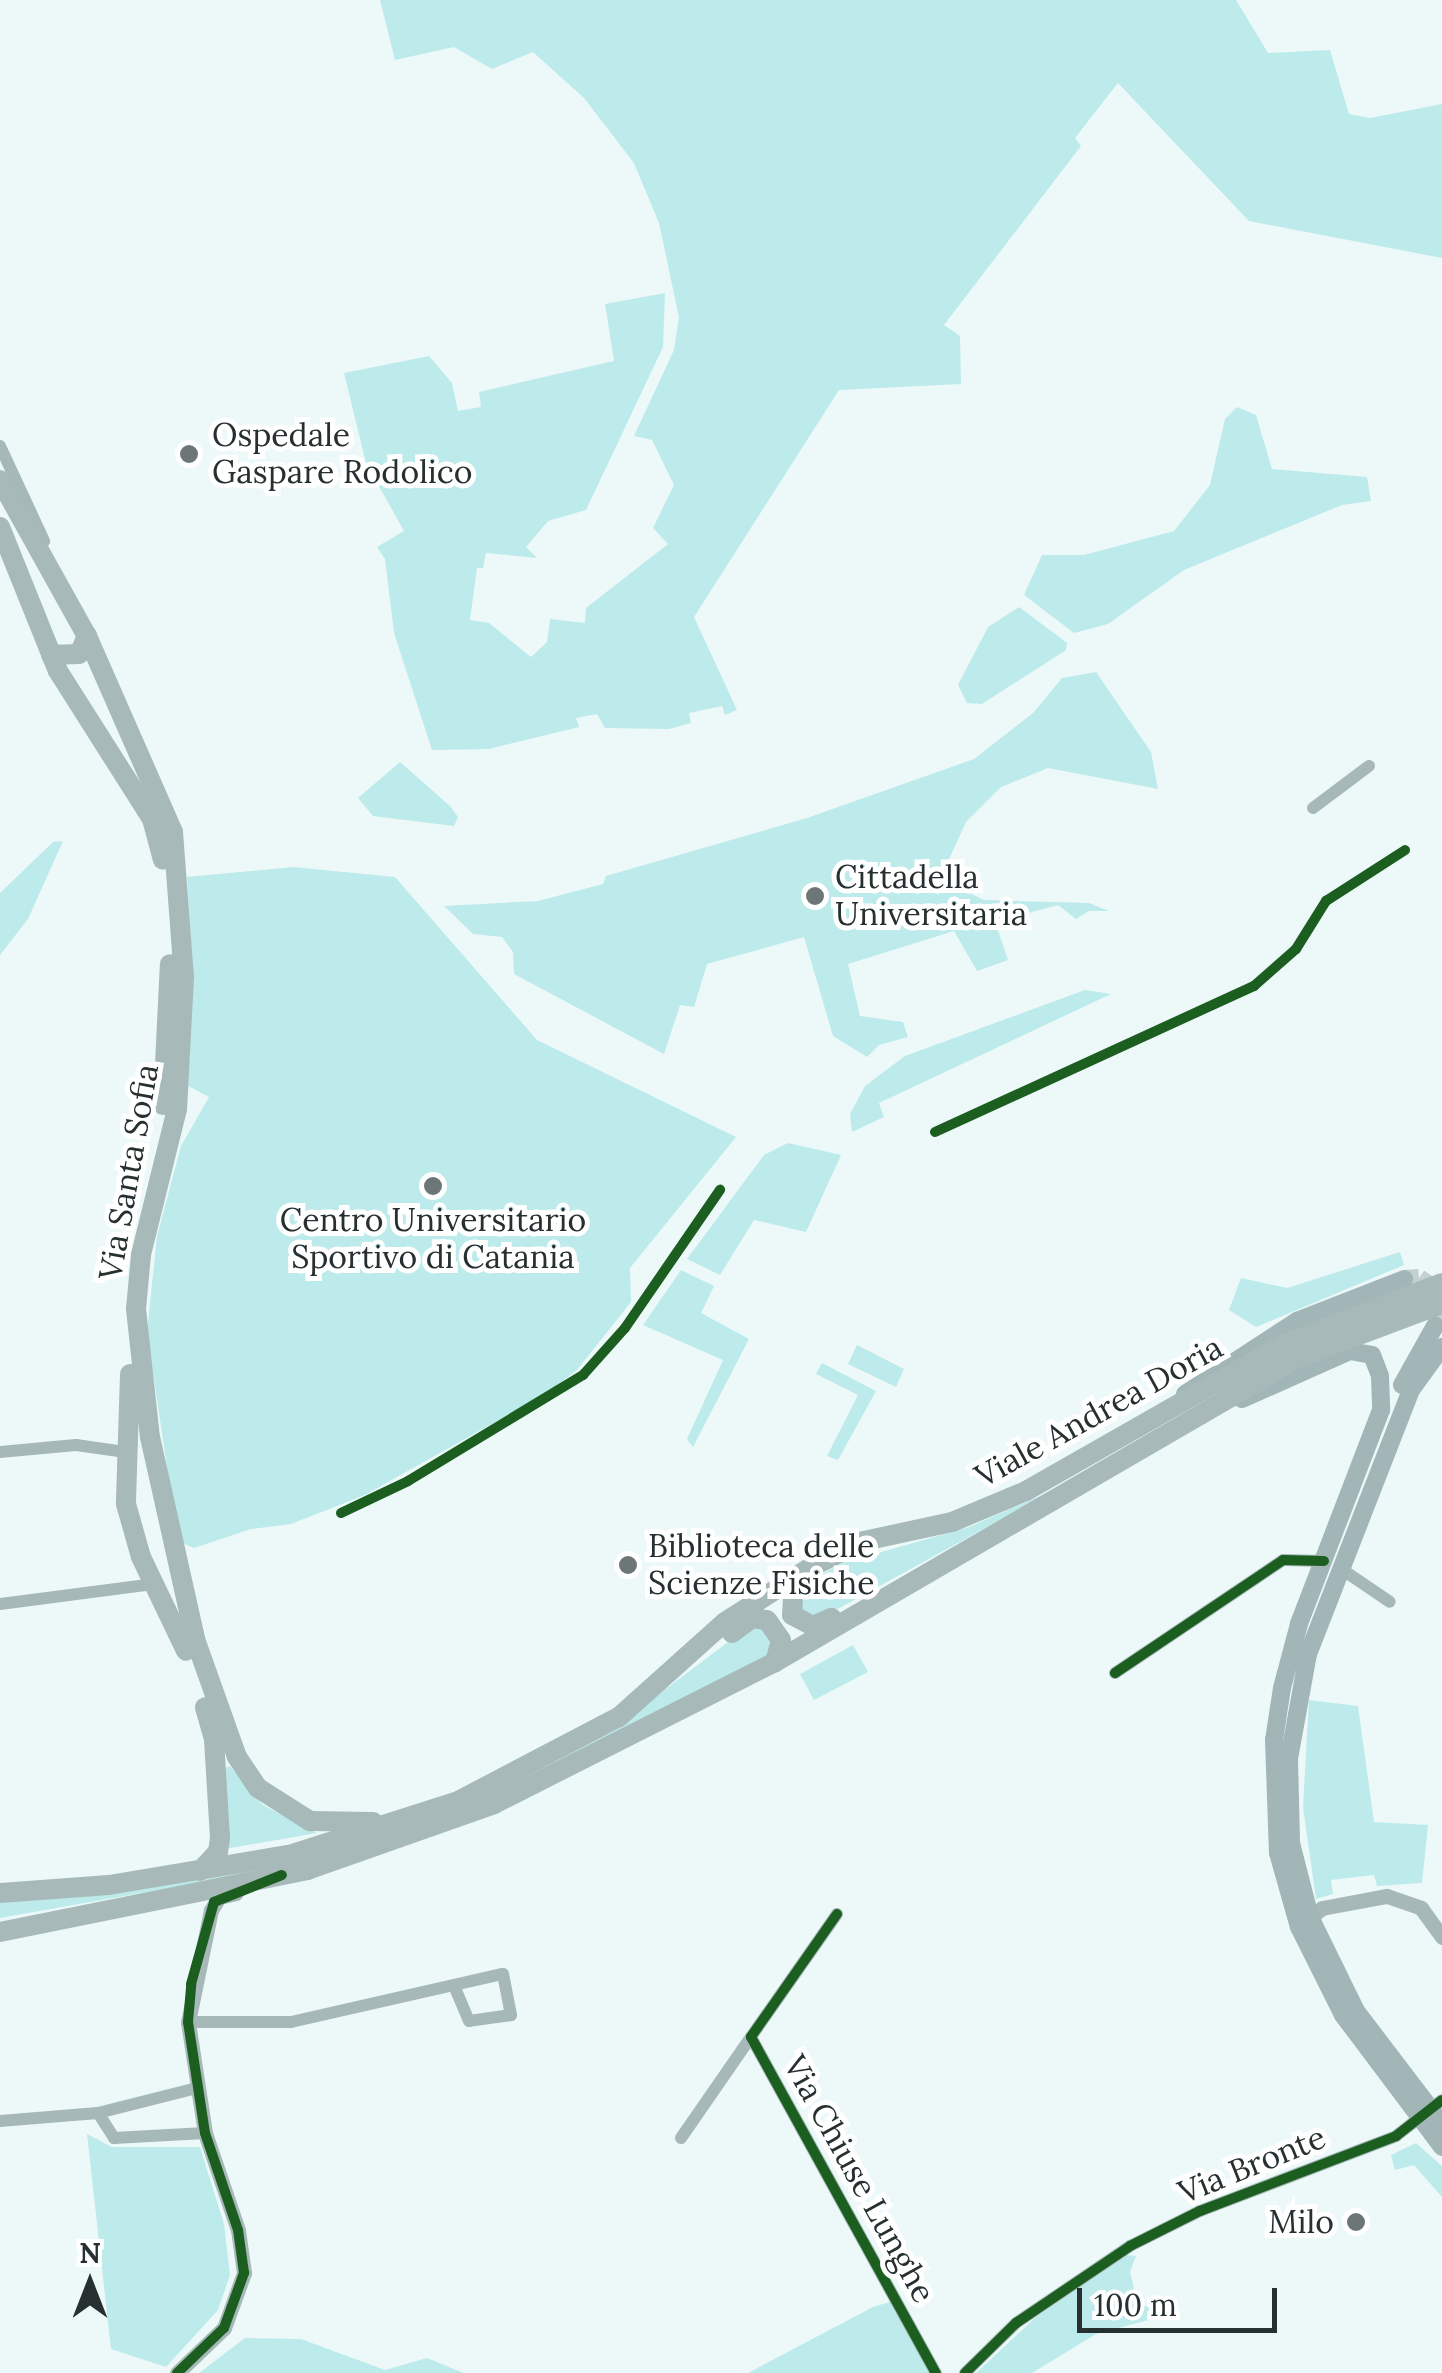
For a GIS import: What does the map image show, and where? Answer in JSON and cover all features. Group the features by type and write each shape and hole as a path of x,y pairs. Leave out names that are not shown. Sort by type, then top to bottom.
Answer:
{"main road":[{"name":"Via Santa Sofia","path":"0,480 70,603 106,676 161,793 175,852 184,977 177,1109 142,1256 136,1309 150,1438 195,1639 242,1768 278,1807 336,1825 414,1818"},
{"name":"Via Santa Sofia","path":"0,526 51,655 160,839 169,936 160,1132 124,1286 132,1416 125,1452 126,1504 155,1584 178,1629 214,1739 220,1838 218,1852 200,1872"},
{"path":"51,655 79,654 87,636"},
{"path":"74,695 88,674 106,676"},
{"path":"1168,1408 1200,1380 1298,1321 1404,1278"},
{"name":"Viale Andrea Doria","path":"0,1892 200,1872 321,1848 414,1818 517,1773 619,1716 725,1622 794,1578 864,1541 952,1522 1026,1491 1318,1327 1442,1283"},
{"name":"Viale Andrea Doria","path":"99,1910 218,1894 394,1844 480,1810 775,1662 1324,1346 1442,1304"},
{"path":"1308,1654 1315,1611 1394,1405 1435,1326"},
{"path":"1442,1347 1411,1390 1332,1564 1299,1624 1274,1740 1278,1853 1364,2050 1433,2111 1442,2146"},
{"path":"1222,1408 1350,1351 1372,1355 1381,1410 1332,1564 1294,1703 1289,1793 1296,1870 1308,1918"},
{"path":"794,1578 790,1607 806,1625 873,1603"},
{"path":"619,1716 752,1618 778,1629 775,1662"},
{"path":"0,1924 99,1910"},
{"path":"0,1932 99,1910"}],"street":[{"path":"0,446 70,603"},
{"path":"0,552 42,635"},
{"path":"1312,808 1370,766"},
{"path":"0,1452 76,1446 125,1452"},
{"path":"1115,1673 1283,1560 1332,1564 1390,1602"},
{"path":"0,1604 155,1584"},
{"path":"178,2373 224,2328 244,2273 238,2230 205,2133 188,2022 191,1984 218,1894"},
{"path":"1308,1918 1362,1898 1399,1898 1428,1914 1442,1938"},
{"name":"Via Chiuse Lunghe","path":"837,1914 751,2037 936,2373"},
{"path":"188,2022 292,2022 503,1974 511,2015 469,2021 454,1988"},
{"path":"681,2138 751,2037"},
{"path":"0,2120 91,2114 197,2088"},
{"name":"Via Bronte","path":"966,2373 1016,2323 1130,2246 1200,2211 1396,2136 1433,2111"},
{"path":"91,2114 114,2138 205,2133"}],"shaded area":[{"path":"380,0 1236,0 1268,53 1330,50 1349,114 1370,118 1442,104 1442,258 1249,221 1118,83 1075,138 1081,146 944,325 960,336 961,384 839,390 694,617 737,710 725,715 722,706 689,713 691,723 669,729 605,728 597,714 576,718 579,727 489,749 432,750 394,633 385,559 377,547 404,531 366,463 344,373 429,356 452,383 458,411 481,407 479,392 614,361 605,304 665,293 663,347 586,510 548,521 526,547 537,558 486,553 483,568 477,568 470,620 489,623 531,657 547,642 550,619 585,623 586,608 668,544 653,528 674,485 652,440 634,436 674,350 679,317 659,223 634,163 584,98 533,52 492,69 454,47 395,60"},
{"path":"1237,407 1256,415 1272,469 1367,477 1371,501 1342,505 1184,570 1108,624 1074,633 1024,595 1042,555 1084,555 1174,531 1210,485 1225,419"},
{"path":"1019,607 1067,643 1066,650 982,704 967,703 958,685 988,627"},
{"path":"1096,672 1151,752 1158,789 1048,768 1001,787 966,822 940,879 984,900 1089,903 1109,911 1089,911 1076,919 1058,905 995,922 1008,960 977,971 954,931 848,964 860,1016 903,1022 908,1037 879,1045 867,1057 833,1036 804,937 707,964 694,1007 680,1005 664,1054 514,974 513,952 502,937 473,934 444,906 538,901 603,884 606,876 807,818 974,759 1033,713 1062,678"},
{"path":"400,762 450,806 458,817 454,826 373,816 358,798"},
{"path":"63,841 28,919 0,955 0,893 53,842"},
{"name":"Centro Universitario Sportivo di Catania","path":"293,867 395,877 537,1040 736,1137 630,1268 631,1302 577,1370 547,1393 365,1495 291,1524 251,1529 194,1548 178,1541 147,1332 157,1236 181,1146 209,1097 188,1086 193,978 187,877"},
{"path":"1085,990 1111,994 879,1103 884,1117 852,1132 850,1114 865,1086 905,1056"},
{"path":"788,1143 841,1155 806,1232 754,1220 720,1275 687,1259 764,1155"},
{"path":"1400,1252 1404,1265 1256,1327 1229,1310 1241,1278 1287,1288"},
{"path":"681,1270 714,1286 701,1313 749,1339 693,1447 687,1439 723,1360 643,1325"},
{"path":"857,1345 904,1369 896,1387 848,1364"},
{"path":"822,1363 876,1391 838,1460 827,1456 858,1395 816,1374"},
{"path":"1056,1489 827,1615 808,1618 794,1599 801,1585 843,1563 969,1527"},
{"path":"764,1626 774,1636 768,1657 508,1789 392,1837 277,1869 0,1918 0,1900 121,1893 276,1864 390,1833 518,1779 622,1722 748,1627"},
{"path":"853,1645 868,1672 814,1700 800,1674"},
{"path":"1309,1700 1358,1706 1374,1822 1428,1825 1422,1883 1377,1886 1374,1875 1331,1880 1333,1894 1316,1899 1303,1807"},
{"path":"230,1766 263,1805 317,1833 225,1849 224,1769"},
{"path":"87,2134 112,2147 200,2147 224,2224 230,2275 218,2310 166,2367 111,2349"},
{"path":"1416,2143 1442,2166 1442,2197 1414,2165 1395,2170 1391,2155"},
{"path":"1126,2255 1136,2256 1130,2272 1137,2301 1164,2316 1096,2334 1032,2373 976,2373 1035,2318"},
{"path":"893,2301 929,2373 748,2373 873,2307"},
{"path":"245,2338 301,2339 385,2370 427,2358 464,2373 199,2373"}],"tunnel":[{"path":"1404,1279 1419,1278 1437,1290 1441,1305 1435,1326"}],"cycle path":[{"path":"935,1132 1254,986 1296,949 1326,901 1405,850"},
{"path":"341,1513 408,1481 583,1375 625,1328 720,1190"},
{"path":"1115,1673 1283,1560 1324,1561"},
{"path":"177,2373 224,2328 244,2273 238,2230 205,2133 188,2022 191,1984 214,1902 282,1875"},
{"path":"837,1914 751,2037 936,2373"},
{"path":"965,2373 1016,2323 1130,2246 1200,2211 1396,2136 1442,2100"}],"place":[{"name":"Ospedale Gaspare Rodolico","path":"189,454"},
{"name":"Cittadella Universitaria","path":"815,896"},
{"name":"Centro Universitario Sportivo di Catania","path":"433,1186"},
{"name":"Biblioteca delle Scienze Fisiche","path":"628,1565"},
{"name":"Milo","path":"1356,2222"}]}
